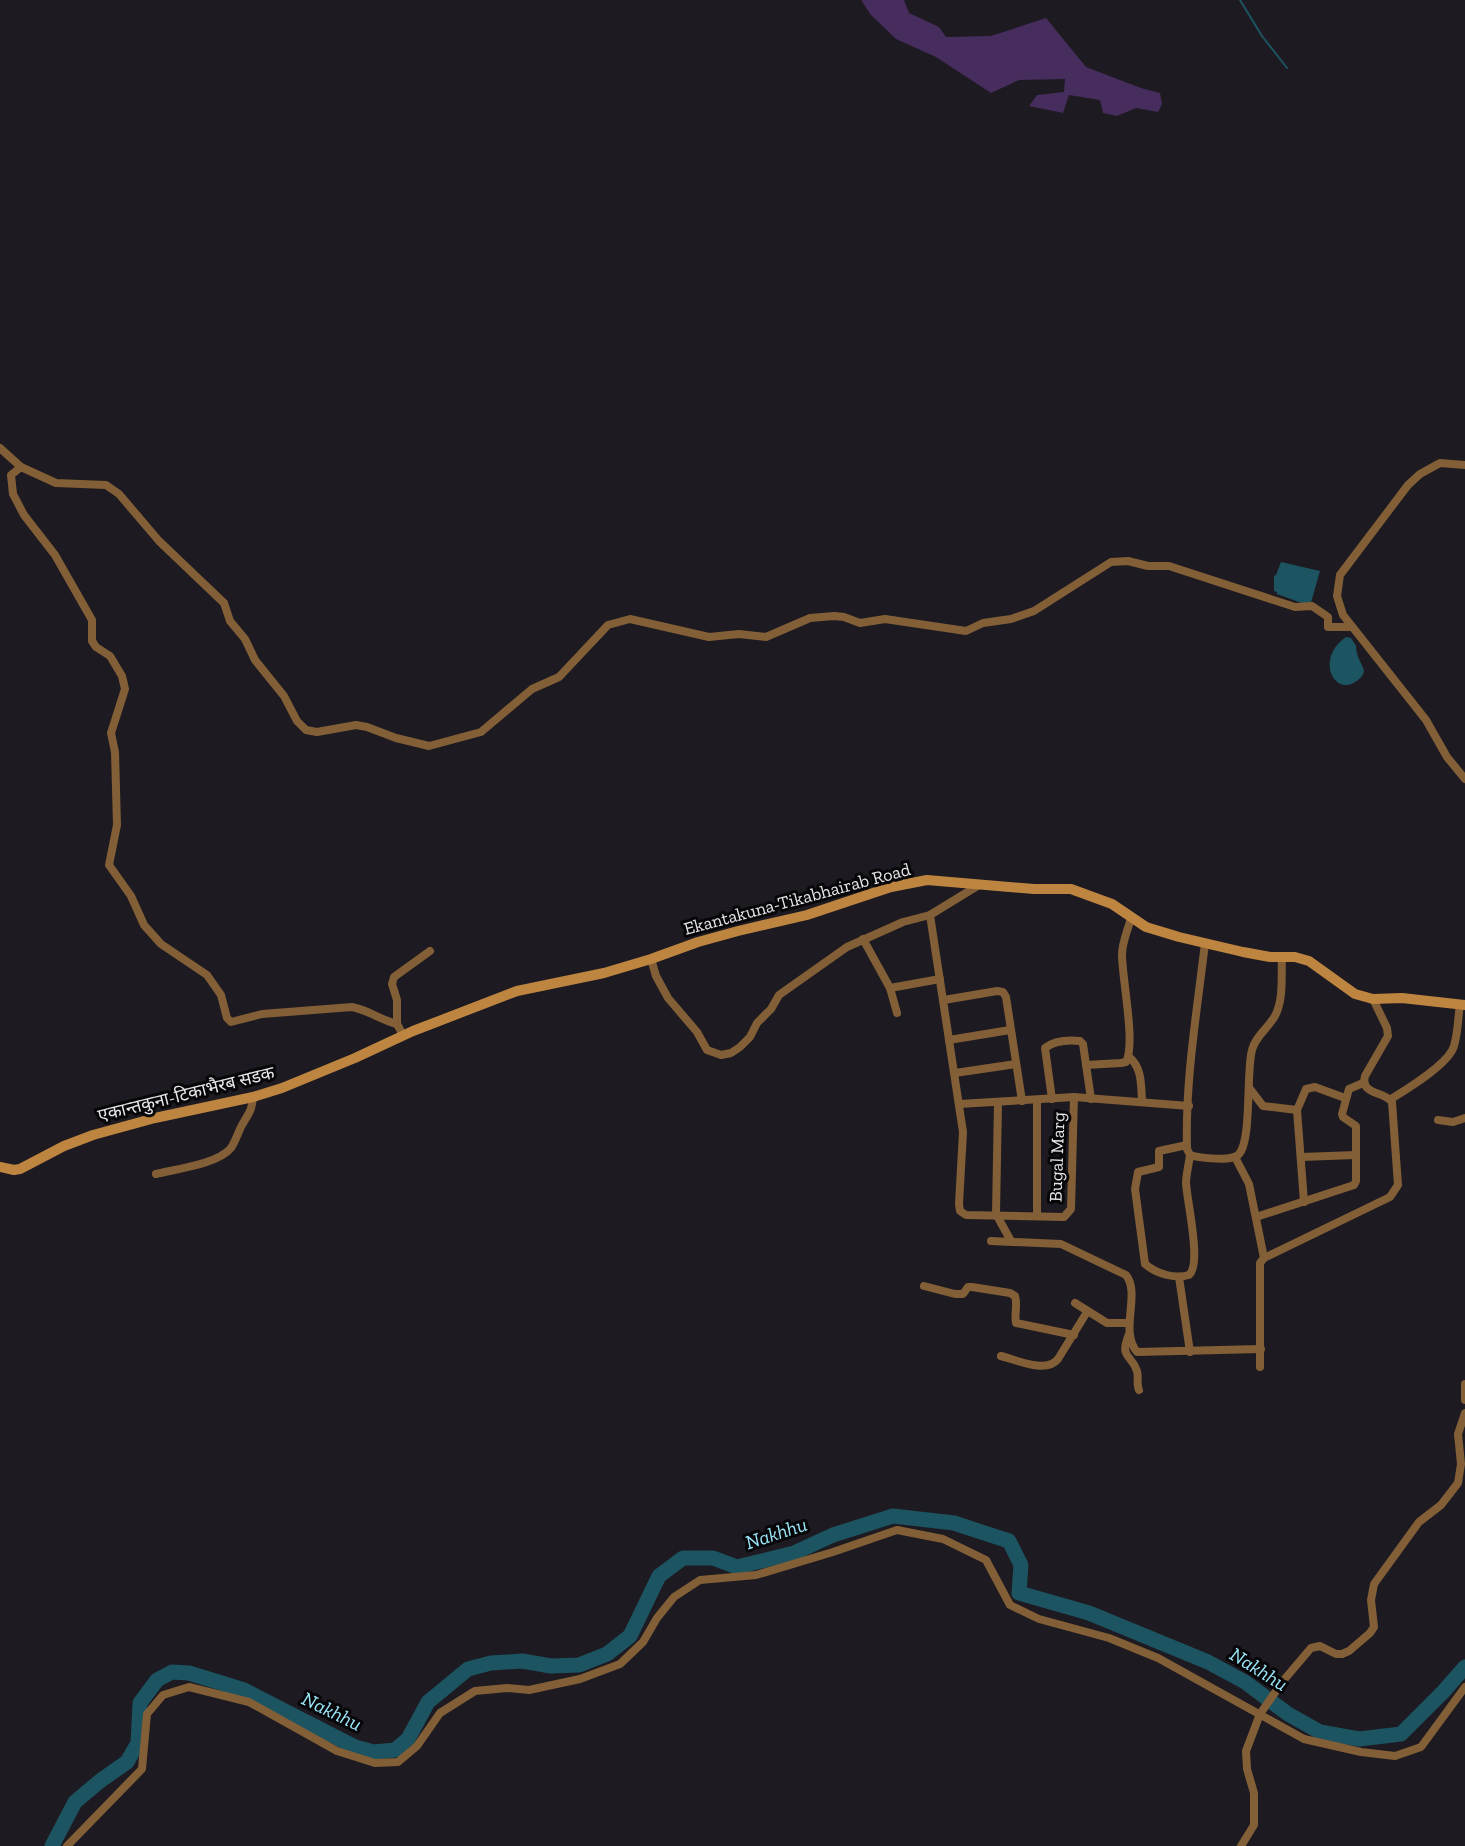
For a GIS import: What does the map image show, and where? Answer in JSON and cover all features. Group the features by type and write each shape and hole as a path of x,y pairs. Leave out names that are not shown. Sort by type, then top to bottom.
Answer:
{"main road":[{"name":"Ekantakuna-Tikabhairab Road","path":"408,1033 517,991 604,973 698,942 807,915 891,887 927,880 1034,890 1071,889 1112,904 1146,927 1243,952 1295,957 1309,961 1355,994 1373,999 1402,998 1462,1004"},
{"name":"एकान्तकुना-टिकाभैरब सडक","path":"0,1167 20,1169 64,1146 93,1135 155,1118 253,1097 337,1065 408,1033"}],"street":[{"path":"0,448 21,467 56,483 106,485 119,494 159,541 224,603 230,621 245,639 255,660 284,696 297,721 306,730 317,732 356,725 429,746 481,732 532,689 559,677 608,625 630,619 709,638 739,634 766,637 810,618 834,616 860,623 885,619 966,631 983,624 1011,619 1034,610 1111,562 1119,561 1148,566 1168,566 1295,607 1312,606 1328,617 1328,627 1352,627"},
{"path":"1465,465 1440,463 1420,474 1408,485 1381,518 1374,532 1348,562 1340,575 1337,596 1343,615 1426,720 1447,757 1465,779"},
{"path":"21,467 11,475 13,494 24,515 55,555 82,601 92,621 92,641 96,647 110,656 122,676 125,688 111,733 115,752 117,825 110,865 131,896 144,925 161,944 207,975 221,995 227,1018 231,1022 262,1014 352,1007 397,1024 408,1033"},
{"path":"651,959 656,976 668,998 697,1032 706,1050 721,1055 731,1053 750,1037 757,1023 771,1009 778,995 809,975 831,957 863,939 903,922 930,915 979,885"},
{"name":"Bugal Marg","path":"930,915 963,1132 958,1204 960,1211 966,1215 1064,1218 1071,1209 1074,1097"},
{"path":"1086,1065 1126,1062 1129,1056 1122,955 1131,918"},
{"path":"863,939 890,988 897,1013"},
{"path":"1187,1145 1159,1151 1159,1167 1137,1172 1136,1189 1145,1264 1170,1276 1179,1277 1189,1275 1194,1267 1186,1182 1190,1155 1187,1145 1193,1041 1205,943"},
{"path":"397,1024 397,1000 392,984 394,976 430,951"},
{"path":"1190,1155 1208,1159 1239,1155 1243,1146 1252,1050 1276,1013 1280,997 1282,957"},
{"path":"890,988 940,979"},
{"path":"944,1000 1003,992 1006,997 1022,1101"},
{"path":"1373,999 1387,1028 1388,1036 1363,1083 1372,1092 1391,1099"},
{"path":"1391,1099 1428,1075 1451,1052 1462,1004"},
{"path":"949,1040 1010,1030"},
{"path":"1052,1099 1046,1048 1051,1044 1080,1041 1083,1044 1091,1099"},
{"path":"1129,1056 1138,1068 1142,1101"},
{"path":"955,1073 1016,1064"},
{"path":"1256,1217 1354,1185 1356,1181 1356,1126 1343,1118 1342,1114 1345,1098 1352,1086 1363,1083"},
{"path":"1249,1088 1258,1103 1263,1106 1297,1110"},
{"path":"1304,1202 1297,1110 1303,1094 1306,1089 1315,1088 1345,1098"},
{"path":"156,1174 210,1161 223,1155 231,1148 242,1124 251,1114 253,1097"},
{"name":"Bugal Marg","path":"959,1104 1074,1097 1189,1106"},
{"path":"1260,1367 1258,1268 1264,1258 1390,1197 1395,1192 1398,1185 1394,1108 1391,1099"},
{"path":"1037,1100 1037,1216"},
{"path":"998,1102 996,1215 1011,1241"},
{"path":"1438,1120 1453,1122 1465,1118"},
{"path":"1301,1157 1356,1155"},
{"path":"1235,1157 1249,1184 1264,1258"},
{"path":"991,1241 1061,1244 1126,1275 1131,1285 1130,1333 1137,1352 1261,1349"},
{"path":"1179,1277 1190,1352"},
{"path":"924,1286 955,1294 963,1294 968,1287 1010,1293 1017,1301 1014,1314 1016,1323 1074,1335"},
{"path":"1075,1303 1107,1323 1129,1323"},
{"path":"1001,1356 1048,1367 1056,1363 1087,1312"},
{"path":"1130,1333 1125,1345 1126,1355 1136,1368 1138,1374 1136,1384 1139,1390"},
{"path":"1465,1384 1465,1400"},
{"path":"1241,1846 1254,1825 1254,1793 1247,1770 1246,1751 1262,1712 1283,1681 1311,1648 1320,1646 1336,1654 1342,1654 1371,1633 1374,1627 1371,1600 1374,1584 1419,1522 1442,1505 1458,1483 1461,1464 1458,1434 1465,1413"},
{"path":"67,1846 142,1769 147,1714 163,1695 189,1687 249,1702 337,1751 375,1763 398,1762 417,1746 440,1713 476,1691 507,1688 530,1690 580,1679 620,1664 643,1642 657,1618 674,1597 700,1580 756,1575 897,1530 943,1539 986,1560 1010,1605 1039,1619 1109,1638 1158,1658 1262,1712 1304,1739 1361,1752 1395,1756 1421,1747 1465,1687"}],"shaded area":[{"path":"861,0 904,0 909,13 939,27 946,37 991,36 1046,18 1086,67 1160,93 1162,104 1158,112 1136,108 1117,116 1103,113 1100,100 1069,95 1063,113 1029,106 1037,95 1064,92 1065,79 1019,80 991,93 936,57 896,39 871,15"}],"water":[{"path":"1281,562 1320,571 1310,606 1274,591 1274,576"},
{"path":"1346,637 1351,638 1356,646 1364,672 1350,685 1336,681 1331,674 1330,665 1336,646"}],"waterway":[{"path":"1240,0 1262,36 1287,68"},
{"name":"Nakhhu","path":"52,1846 75,1802 127,1762 138,1743 140,1703 157,1680 172,1672 189,1673 244,1690 355,1747 374,1752 395,1750 408,1739 428,1702 468,1669 491,1663 522,1661 551,1666 579,1665 607,1654 630,1636 659,1576 683,1558 713,1558 737,1567 794,1553 833,1535 893,1516 954,1523 1009,1541 1021,1565 1019,1593 1089,1613 1208,1662 1245,1682 1288,1714 1320,1732 1359,1739 1401,1734 1465,1667"}]}
